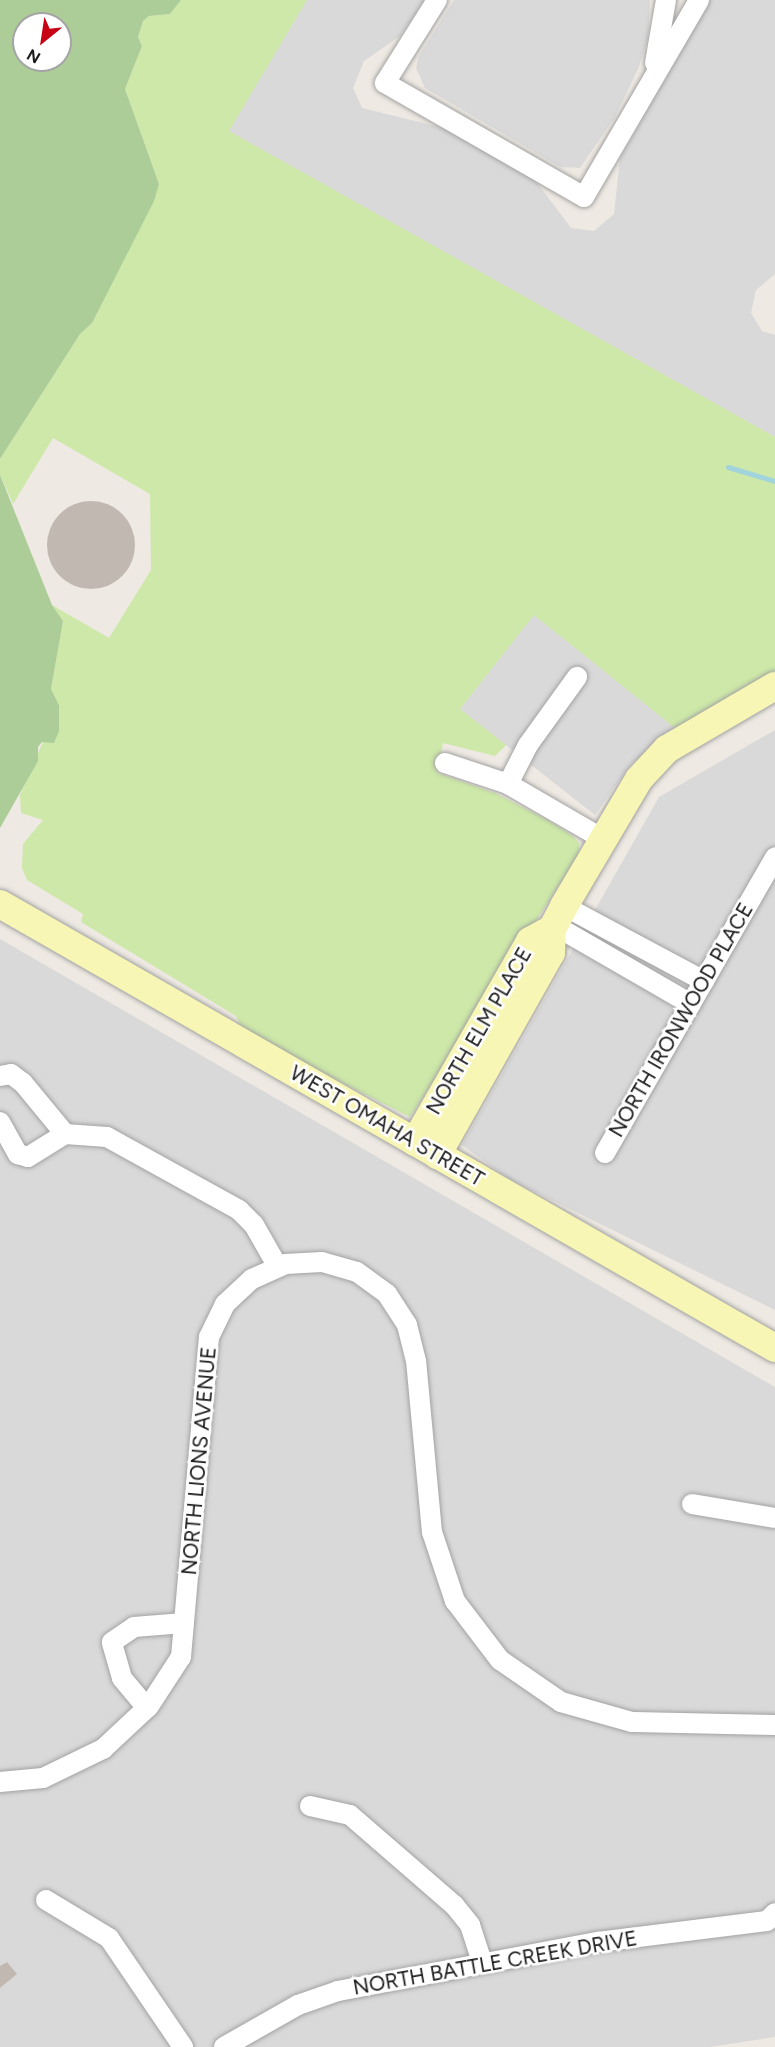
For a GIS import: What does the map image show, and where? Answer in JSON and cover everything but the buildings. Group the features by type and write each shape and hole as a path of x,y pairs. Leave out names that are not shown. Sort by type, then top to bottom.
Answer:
{"main road":[{"name":"NORTH ELM PLACE","path":"426,1148 551,953 557,920 603,839 653,761 775,686"},
{"name":"WEST OMAHA STREET","path":"0,904 775,1348"}],"street":[{"path":"437,0 385,83 584,197 699,0"},
{"path":"651,83 666,0"},
{"path":"508,784 528,745 578,677"},
{"path":"445,762 508,784 603,839"},
{"name":"NORTH IRONWOOD PLACE","path":"605,1153 775,857"},
{"path":"557,920 704,981"},
{"path":"557,920 691,1004"},
{"path":"0,1076 11,1074 23,1083 65,1134"},
{"path":"0,1122 18,1154 28,1157 65,1134 107,1137 239,1210 254,1225 282,1266 322,1262 357,1272 387,1294 407,1324 416,1360 432,1532 455,1601 500,1660 561,1702 632,1722 775,1725"},
{"name":"NORTH LIONS AVENUE","path":"0,1782 44,1778 103,1749 147,1708 181,1657 209,1337 225,1304 252,1279 282,1266"},
{"path":"692,1504 775,1518"},
{"path":"147,1708 122,1678 111,1642 134,1627 184,1623"},
{"path":"310,1806 350,1815 454,1905 470,1925 482,1962"},
{"path":"46,1900 109,1938 183,2047"},
{"name":"NORTH BATTLE CREEK DRIVE","path":"224,2047 298,2005 338,1991 482,1962 598,1942 767,1920 775,1913"}],"shaded area":[{"path":"307,0 425,0 400,36 364,61 353,88 362,108 448,129 535,180 571,228 594,231 614,214 620,158 710,0 775,0 775,274 756,290 751,313 762,331 775,335 775,437 228,131"},
{"path":"454,0 650,0 648,38 638,69 615,117 580,168 560,167 425,88 416,68 419,56"},
{"path":"534,615 675,728 630,765 595,815 460,709"},
{"path":"775,730 775,1310 509,1179 462,1145 659,797"},
{"path":"0,939 775,1387 775,2037 710,2047 0,2047"}],"green space":[{"path":"0,0 181,0 170,14 149,16 143,21 138,37 142,46 125,89 159,184 154,201 92,323 80,334 0,459"},
{"path":"181,0 307,0 229,131 775,437 775,671 675,728 534,615 460,709 506,745 495,756 443,743 438,773 495,793 546,819 572,835 579,843 579,854 410,1117 243,1033 236,1016 81,922 83,914 27,880 22,868 23,844 43,820 21,813 20,795 59,705 51,689 63,621 52,605 109,638 151,570 150,494 53,438 13,504 0,475 0,459 80,334 92,323 159,184 125,89 142,46 138,37 143,21 149,16 170,14"},
{"path":"0,475 52,605 63,621 51,689 59,705 59,731 54,743 42,742 38,747 38,761 0,828"}],"waterway":[{"path":"728,467 775,481"}]}
